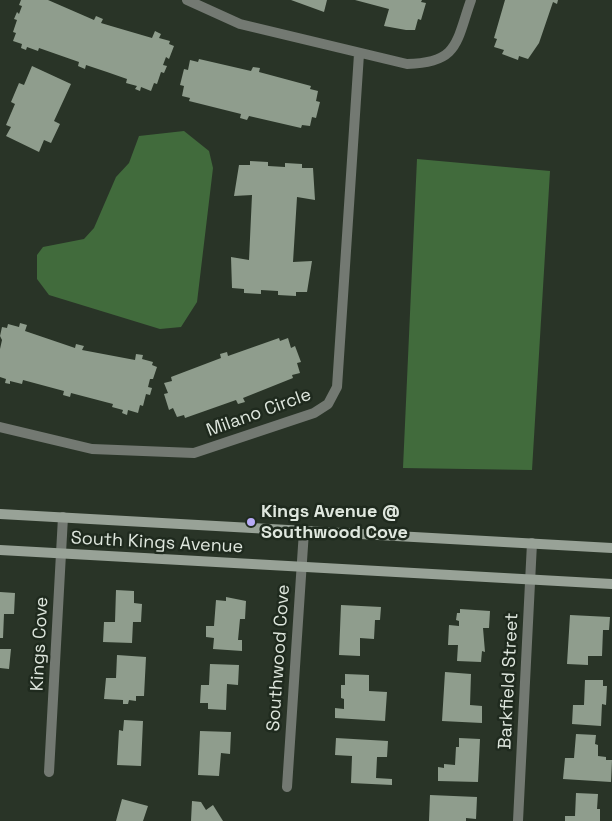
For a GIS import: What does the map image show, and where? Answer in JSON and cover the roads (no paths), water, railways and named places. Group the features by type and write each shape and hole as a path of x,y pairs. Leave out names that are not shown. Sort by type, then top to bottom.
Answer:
{"main road":[{"name":"South Kings Avenue","path":"0,514 612,548"},
{"name":"South Kings Avenue","path":"0,550 612,584"}],"street":[{"path":"187,0 240,24 407,64 426,64 440,59 454,50 471,0"},
{"name":"Milano Circle","path":"0,427 92,449 194,454 314,413 328,404 337,387 359,54"},
{"name":"Kings Cove","path":"49,772 63,517"},
{"name":"Southwood Cove","path":"287,787 304,531"},
{"name":"Barkfield Street","path":"518,821 532,543"}],"place":[{"name":"Kings Avenue @ Southwood Cove","path":"251,522"}]}
